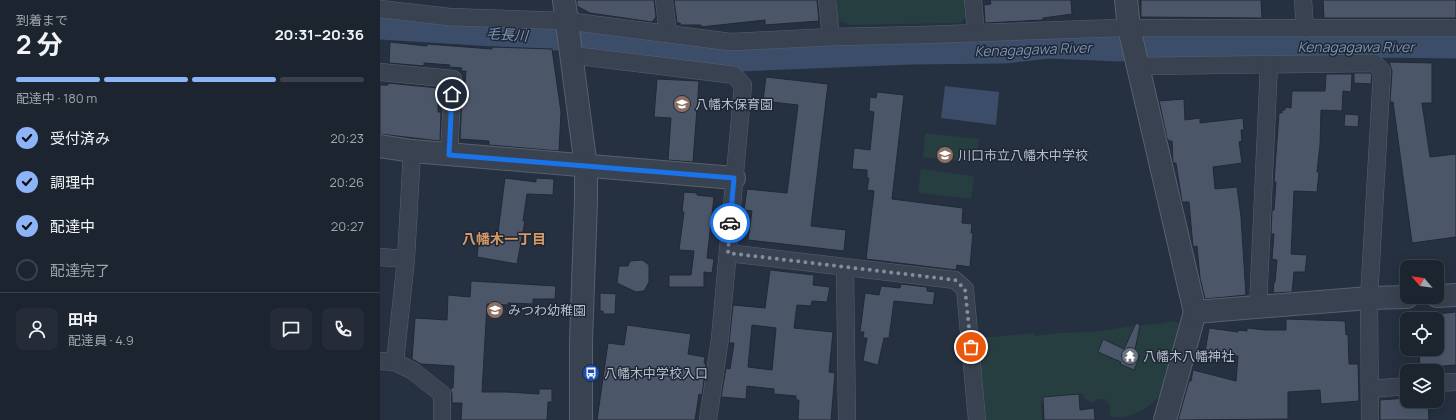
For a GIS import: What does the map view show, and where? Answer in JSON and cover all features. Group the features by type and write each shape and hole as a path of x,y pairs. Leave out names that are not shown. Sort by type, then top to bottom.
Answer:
{"street":[{"path":"564,0 586,167 581,355 581,420"},
{"path":"664,0 668,33"},
{"path":"827,0 831,37"},
{"path":"973,0 976,33"},
{"path":"1126,0 1128,28 1195,312 1165,420"},
{"path":"1303,0 1305,28"},
{"path":"380,9 450,17 567,21 731,42 831,37 1128,28 1456,28"},
{"path":"571,55 734,76 743,85 720,338 708,420"},
{"path":"1138,67 1374,63 1382,71 1369,298 1370,420"},
{"path":"1258,307 1269,64"},
{"path":"380,72 453,79 449,155"},
{"path":"380,146 449,155 734,178"},
{"path":"412,151 406,259 388,362 413,372 442,394 442,420"},
{"path":"728,253 955,280 965,289 977,420"},
{"path":"380,257 406,259"},
{"path":"845,267 847,420"},
{"path":"1444,296 1456,295"},
{"path":"1195,312 1369,298 1400,297"},
{"path":"1444,383 1456,382"},
{"path":"1370,389 1400,387"}],"green space":[{"path":"836,0 964,0 965,18 960,23 850,25 838,20"},
{"path":"925,133 979,139 976,163 923,157"},
{"path":"921,169 974,176 971,199 918,193"},
{"path":"1172,321 1181,324 1175,364 1165,373 1164,387 1159,395 1148,407 1141,411 1126,416 1110,417 1110,406 1105,399 1098,399 1092,403 1085,399 1083,393 1071,395 1049,404 1041,403 1042,420 984,420 976,342 981,338 1034,333 1035,336 1057,333 1091,332"}],"water":[{"path":"945,86 999,92 996,125 941,118"}],"building":[{"path":"577,0 654,0 656,17 652,22 590,13 577,6"},
{"path":"674,0 817,0 819,21 765,25 765,20 701,27 701,25 681,25 680,23 677,23"},
{"path":"990,0 1071,0 1072,14 1043,18 1043,20 985,23 984,5 991,4"},
{"path":"1141,0 1261,0 1262,18 1141,17"},
{"path":"1323,0 1456,0 1456,18 1324,18"},
{"path":"390,42 427,46 427,44 492,49 492,47 552,49 561,112 559,151 489,145 489,141 460,139 462,96 464,96 466,71 461,71 462,68 449,67 450,65 424,63 424,66 389,63"},
{"path":"1389,62 1432,63 1432,103 1422,103 1430,157 1456,154 1456,237 1412,243 1393,102 1390,102 1392,71"},
{"path":"1354,73 1370,73 1372,75 1371,84 1354,83"},
{"path":"1326,74 1352,74 1351,92 1343,91 1342,111 1321,110 1317,192 1294,191 1291,254 1307,255 1305,272 1294,272 1292,292 1273,293 1277,260 1272,259 1274,234 1271,234 1272,210 1274,210 1276,182 1274,182 1279,113 1282,113 1282,110 1285,110 1285,107 1291,108 1292,91 1325,91"},
{"path":"766,77 828,84 811,226 846,230 844,251 748,240 752,211 744,210 747,189 787,193 798,105 763,101"},
{"path":"657,79 699,81 693,162 668,160 671,118 654,117"},
{"path":"388,83 438,88 438,112 441,112 440,141 380,134 380,85 388,85"},
{"path":"877,92 904,95 892,199 963,208 962,223 972,224 971,233 973,233 970,267 957,265 956,270 866,259 874,191 867,190 869,178 867,178 867,170 852,169 854,148 870,150 874,112 869,111 870,97 876,98"},
{"path":"1184,99 1185,120 1200,118 1200,123 1243,118 1244,130 1241,130 1242,141 1239,142 1242,163 1213,167 1215,189 1237,187 1241,217 1246,295 1205,299 1200,278 1197,246 1193,247 1189,202 1182,202 1176,163 1173,163 1172,141 1169,141 1167,138 1159,101"},
{"path":"1345,114 1359,115 1358,127 1344,126"},
{"path":"505,178 536,182 536,178 554,179 553,195 527,194 523,221 525,221 517,264 477,257 479,238 497,240"},
{"path":"684,192 714,197 707,258 714,259 712,273 704,272 704,287 669,287 669,275 691,275 694,251 679,250 684,212 682,212"},
{"path":"642,260 649,265 649,282 644,291 636,292 617,283 619,266 628,266 630,261"},
{"path":"770,270 814,275 813,285 830,287 827,302 812,301 811,306 797,305 794,328 833,332 829,372 835,373 831,420 798,420 799,400 796,400 796,396 774,394 774,389 747,386 746,399 721,397 726,368 730,369 734,343 729,343 733,305 765,308","holes":["752,325 776,328 772,370 748,367"]},
{"path":"471,281 556,286 555,299 533,299 533,304 487,304 482,392 539,394 539,389 552,389 552,402 548,402 547,420 461,420 462,403 452,403 450,388 453,388 454,366 421,364 412,359 415,318 447,320 448,295 470,297"},
{"path":"901,284 927,287 927,291 935,292 933,305 894,301 889,338 884,338 878,365 863,361 867,338 863,338 864,332 860,332 865,293 879,295 881,286 900,288"},
{"path":"600,293 616,294 615,314 603,314 603,311 600,311"},
{"path":"1456,312 1456,365 1444,366 1444,364 1420,364 1419,356 1444,356 1444,313"},
{"path":"1286,319 1345,321 1346,335 1348,334 1349,364 1358,364 1359,401 1321,404 1320,390 1288,392 1288,419 1178,420 1189,381 1191,381 1193,370 1236,381 1238,356 1205,352 1209,328 1238,332 1238,330 1247,331 1247,328 1286,330"},
{"path":"1136,323 1140,325 1134,355 1140,356 1134,370 1120,364 1121,362 1098,352 1103,339 1124,349"},
{"path":"627,325 691,334 688,354 705,357 704,363 706,364 702,395 699,394 695,420 597,420 608,343 624,345"},
{"path":"1079,394 1080,410 1094,408 1095,420 1044,420 1043,397"},
{"path":"1400,399 1400,408 1428,408 1429,420 1380,420 1380,400"}],"waterway":[{"name":"Kenagagawa River","path":"380,26 590,39 712,59 911,51 1005,50 1049,45 1119,48 1171,44 1300,47 1381,44 1456,45"}],"way so far":[{"path":"730,223 728,253 955,280 965,289 971,347"}],"place":[{"name":"八幡木保育園","path":"682,104"},
{"name":"川口市立八幡木中学校","path":"945,155"},
{"name":"みつわ幼稚園","path":"495,310"},
{"name":"八幡木八幡神社","path":"1130,356"},
{"name":"八幡木中学校入口","path":"591,373"}],"district":[{"name":"八幡木一丁目","path":"504,238"}],"route":[{"path":"452,94 449,155 734,178 730,223"}],"water label":[{"name":"毛長川","path":"507,34"}]}
